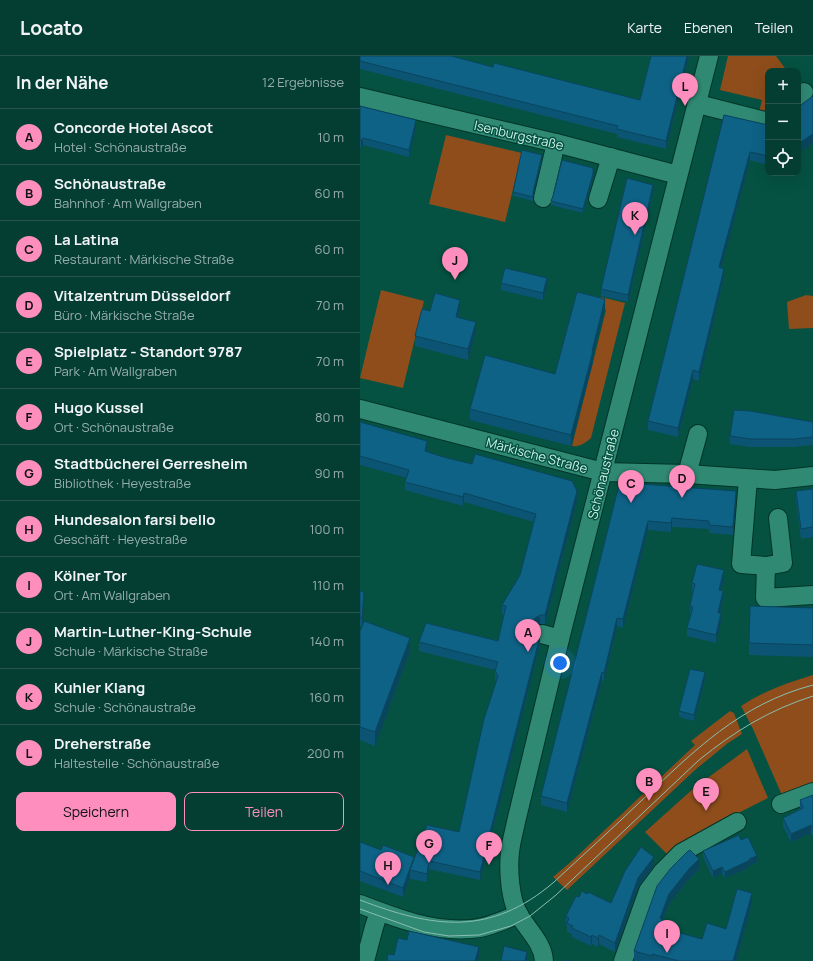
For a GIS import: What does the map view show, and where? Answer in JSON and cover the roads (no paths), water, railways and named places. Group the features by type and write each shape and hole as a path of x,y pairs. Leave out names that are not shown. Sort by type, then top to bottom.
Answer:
{"street":[{"name":"Schönaustraße","path":"548,960 535,937 519,914 512,895 509,864 510,852 560,639 678,175 698,104 709,56"},
{"name":"Isenburgstraße","path":"360,97 610,157 678,175"},
{"path":"698,104 765,121"},
{"path":"543,198 556,144"},
{"path":"598,199 610,157"},
{"name":"Märkische Straße","path":"360,409 603,472 688,474 775,480 813,476"},
{"path":"688,474 698,434"},
{"path":"748,479 741,564 766,566 783,563 778,518"},
{"path":"766,566 765,598 813,595"},
{"path":"542,634 560,639"},
{"path":"781,804 813,792"},
{"path":"623,961 648,892 663,871 681,853 737,822"},
{"path":"360,904 404,920 446,930 472,929 494,924 519,914"},
{"path":"365,961 379,912"}],"tram line":[{"path":"360,900 412,917 437,921 460,922 484,919 507,912 530,900 554,882 680,764 720,731 740,717 763,704 787,693 813,685"},
{"path":"360,909 424,932 449,936 479,935 511,926 530,916 556,895 712,749 753,722 782,708 813,696"}],"place":[{"name":"Dreherstraße","path":"685,106"},
{"name":"Kuhler Klang","path":"635,235"},
{"name":"Martin-Luther-King-Schule","path":"455,280"},
{"name":"Vitalzentrum Düsseldorf","path":"682,498"},
{"name":"La Latina","path":"631,503"},
{"name":"Concorde Hotel Ascot","path":"528,652"},
{"name":"Schönaustraße","path":"649,801"},
{"name":"Spielplatz - Standort 9787","path":"706,811"},
{"name":"Stadtbücherei Gerresheim","path":"429,863"},
{"name":"Hugo Kussel","path":"489,865"},
{"name":"Hundesalon farsi bello","path":"388,885"},
{"name":"Kölner Tor","path":"667,953"}]}
